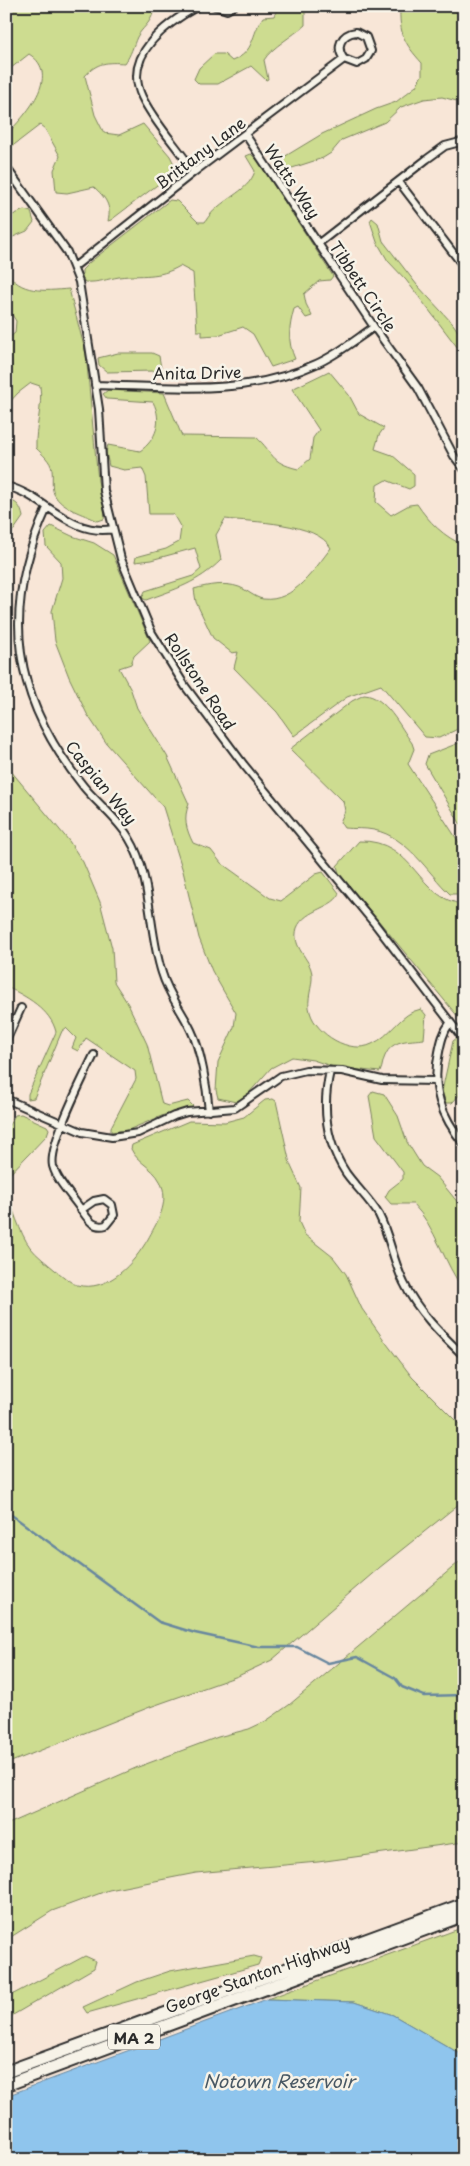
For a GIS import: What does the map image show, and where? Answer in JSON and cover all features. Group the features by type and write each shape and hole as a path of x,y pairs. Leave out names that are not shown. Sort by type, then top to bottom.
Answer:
{"highway":[{"name":"George Stanton Highway","path":"6,2072 464,1904"},
{"name":"George Stanton Highway","path":"6,2085 464,1915"}],"street":[{"path":"194,172 150,112 141,95 138,79 140,60 148,44 179,18 198,6"},
{"path":"215,6 222,10 234,6"},
{"path":"356,32 366,37 370,46 366,60 357,64 344,59 339,50 342,39 346,35 356,32"},
{"name":"Brittany Lane","path":"74,268 194,172 344,59"},
{"name":"Watts Way","path":"245,134 319,243"},
{"name":"Tibbett Circle","path":"464,141 445,146 319,243 374,327 418,388 454,456 464,469"},
{"name":"Rollstone Road","path":"6,167 67,252 79,282 87,321 95,385 104,491 121,559 145,617 184,686 279,810 375,924 464,1040"},
{"path":"399,182 464,267"},
{"name":"Anita Drive","path":"95,385 209,389 261,383 323,360 374,327"},
{"path":"6,486 27,493 59,516 92,530 113,529"},
{"path":"26,540 47,508"},
{"name":"Caspian Way","path":"19,685 38,723 72,770 130,839 143,880 162,975 192,1032 208,1111"},
{"path":"6,1041 21,1008"},
{"path":"450,1023 442,1038 435,1081 437,1096 444,1116 464,1144"},
{"path":"81,1210 94,1201 104,1199 112,1205 114,1215 109,1224 99,1226 90,1222 81,1210 57,1176 53,1166 55,1146 63,1124 94,1054"},
{"path":"6,1099 94,1136 126,1136 144,1131 174,1116 242,1105 270,1082 292,1072 330,1070 382,1080 435,1081"},
{"path":"330,1070 326,1087 326,1119 338,1158 378,1213 399,1273 412,1297 442,1335 464,1356"}],"green space":[{"path":"6,6 150,6 153,13 152,17 137,37 125,63 98,65 85,76 95,115 104,133 119,135 143,124 170,156 177,170 111,220 108,221 109,211 107,202 94,187 67,193 56,192 54,170 60,156 45,129 40,125 6,151 6,135 22,118 37,96 42,73 39,63 29,54 6,72"},
{"path":"279,6 305,6 305,25 277,46 264,60 268,79 266,80 251,66 218,84 199,84 194,79 199,68 214,54 224,54 232,61 245,53 263,17 274,16"},
{"path":"400,6 464,6 464,103 442,97 424,99 401,107 385,122 342,140 331,153 323,158 283,171 280,165 284,157 322,134 376,109 396,102 416,86 422,75 422,63 404,38 400,24"},
{"path":"251,154 258,161 333,276 330,280 319,281 304,294 306,304 312,316 306,318 298,307 294,309 290,334 295,359 271,367 253,334 243,327 218,335 202,336 202,331 197,331 193,273 180,266 157,274 119,277 90,282 85,282 82,278 82,270 90,262 170,200 177,201 198,222 205,222 218,207 240,191 251,179 255,171 246,156"},
{"path":"24,210 31,212 34,222 27,231 6,240 6,218"},
{"path":"372,218 378,223 383,241 417,285 453,324 464,340 464,356 406,280 388,261 377,242 370,221"},
{"path":"6,271 18,284 25,287 42,290 69,289 86,354 98,481 105,511 104,519 98,521 67,507 54,494 50,464 36,448 41,394 40,386 31,383 6,406 6,340 15,333 16,321 6,305"},
{"path":"118,353 152,353 159,356 161,368 154,371 107,372 99,365 98,358"},
{"path":"329,371 349,395 359,414 384,428 379,435 375,449 392,455 414,474 414,486 409,489 386,480 377,485 376,502 391,515 409,505 417,504 437,528 450,538 464,545 464,726 439,738 425,737 381,685 347,697 294,736 277,712 234,668 238,652 232,653 213,638 196,602 194,589 222,584 239,587 263,599 274,599 284,596 294,590 311,574 331,548 324,539 312,533 283,525 225,519 216,535 221,560 195,580 146,600 142,598 145,591 193,576 201,569 195,548 151,560 135,562 136,557 166,549 179,542 181,528 173,514 149,514 146,477 142,468 124,470 109,466 106,452 108,445 140,451 146,447 154,436 158,423 153,402 107,399 103,394 108,390 164,393 182,436 256,437 273,457 282,463 298,469 310,459 313,438 319,430 292,389"},
{"path":"7,500 18,505 23,517 14,530 6,537"},
{"path":"51,526 72,536 94,543 113,555 150,641 134,656 131,664 119,668 131,690 137,708 167,756 189,804 186,824 193,843 211,850 221,863 270,898 281,901 316,874 323,872 339,893 333,902 306,916 297,928 297,941 311,968 312,974 309,998 310,1012 319,1028 326,1035 344,1045 363,1047 385,1036 401,1020 414,1011 421,1009 426,1015 424,1039 402,1042 392,1046 385,1056 380,1072 334,1067 313,1060 292,1057 271,1068 248,1094 236,1102 218,1098 216,1090 218,1062 234,1027 236,1013 212,971 199,938 183,871 163,807 107,744 87,714 69,677 55,641 52,611 62,578 61,562 46,546 45,533"},
{"path":"364,695 372,697 386,706 412,743 414,749 408,764 464,850 464,894 450,894 416,856 397,840 371,829 344,828 340,822 345,811 343,801 290,749 352,701"},
{"path":"464,741 464,830 425,764 428,755"},
{"path":"6,765 69,841 83,862 100,902 112,948 114,982 128,1004 147,1044 162,1104 168,1106 188,1101 193,1106 191,1109 164,1115 128,1130 111,1132 111,1127 136,1079 135,1071 86,1038 78,1051 72,1048 76,1038 66,1028 62,1031 34,1098 28,1099 28,1094 56,1032 49,1017 43,1010 21,994 6,987 6,928 11,925 6,901"},
{"path":"359,841 378,843 392,849 436,892 448,900 464,904 464,1024 339,873 337,866"},
{"path":"457,1038 464,1046 464,1090 452,1103 446,1103 442,1091 453,1041"},
{"path":"373,1091 384,1094 398,1116 407,1142 422,1166 437,1177 464,1210 464,1290 421,1213 413,1204 391,1204 385,1197 389,1190 403,1179 403,1172 376,1136 369,1096"},
{"path":"273,1099 276,1101 290,1164 301,1188 299,1222 305,1235 333,1257 346,1274 362,1309 412,1377 464,1429 464,1500 379,1568 272,1660 238,1676 150,1707 6,1764 6,1191 16,1220 30,1247 55,1270 74,1284 99,1285 119,1274 128,1266 148,1239 162,1209 164,1196 160,1182 153,1171 134,1154 131,1149 132,1145 189,1121 225,1122 244,1117 265,1100"},
{"path":"21,1114 47,1126 49,1129 47,1135 6,1178 6,1130 15,1115"},
{"path":"464,1558 464,1842 318,1862 196,1873 109,1890 52,1911 6,1940 6,1825 138,1767 218,1737 249,1729 266,1721 289,1705"},
{"path":"464,1927 464,2056 393,2015 354,2002 267,1999"},
{"path":"85,1956 96,1961 94,1968 6,2019 6,1998"},
{"path":"254,1956 261,1958 258,1965 87,2013 83,2007 137,1982 170,1971"}],"water":[{"name":"Notown Reservoir","path":"267,1999 354,2002 393,2015 464,2056 464,2160 6,2160 6,2096"}],"waterway":[{"path":"6,1511 159,1622 195,1633 259,1647 297,1647 328,1663 357,1657 395,1678 402,1687 424,1696 464,1695"}]}
